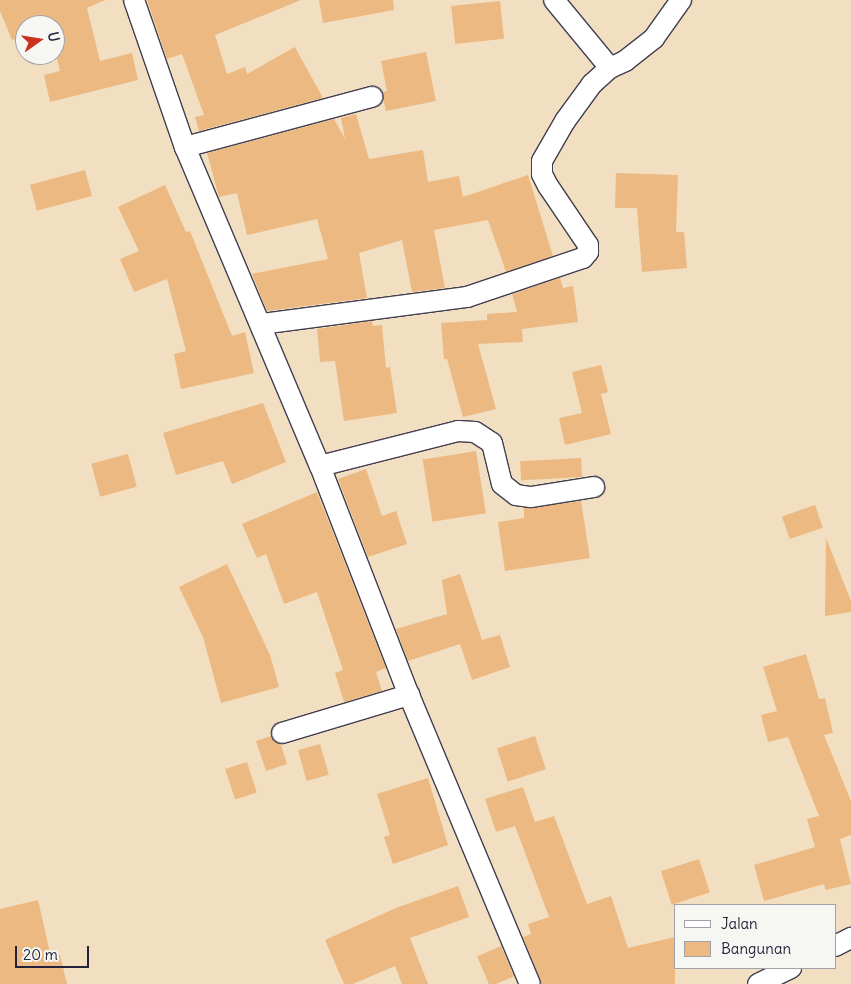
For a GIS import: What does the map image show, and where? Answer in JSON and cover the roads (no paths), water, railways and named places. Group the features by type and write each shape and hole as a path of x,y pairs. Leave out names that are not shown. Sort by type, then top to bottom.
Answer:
{"street":[{"path":"134,0 185,147 320,466 409,695 530,984"},
{"path":"554,0 618,64"},
{"path":"261,324 467,297 584,258 588,252 584,237 548,186 542,168 565,121 592,84 654,38 681,0"},
{"path":"185,147 372,97"},
{"path":"320,466 458,431 475,432 492,443 502,484 516,495 532,497 594,487"},
{"path":"282,733 409,695"},
{"path":"836,946 851,938"},
{"path":"758,984 789,969"}]}
